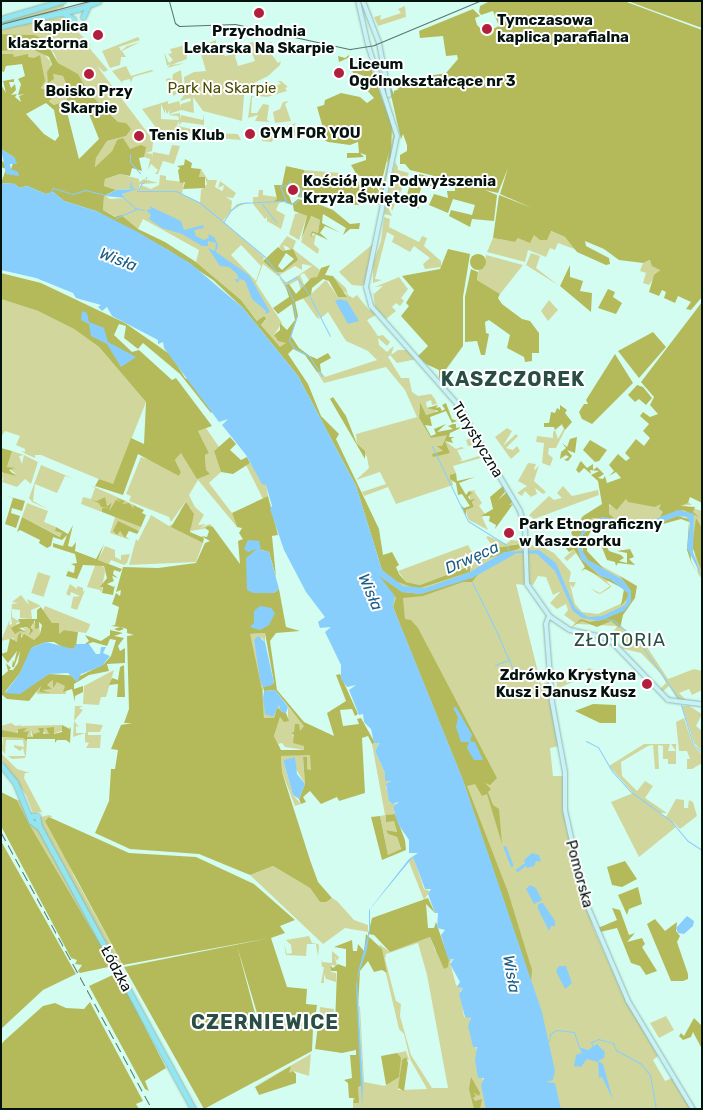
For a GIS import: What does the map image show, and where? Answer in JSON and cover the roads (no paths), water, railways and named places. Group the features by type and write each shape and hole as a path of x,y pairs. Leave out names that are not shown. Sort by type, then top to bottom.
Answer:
{"main road":[{"path":"1,19 62,1"},
{"path":"1,26 80,9 99,1"},
{"path":"358,1 367,41 392,112"},
{"path":"363,1 380,47 392,112"},
{"path":"83,17 84,10 90,5"},
{"path":"62,13 73,19"},
{"name":"Turystyczna","path":"392,112 397,141 370,277 369,299 374,310 457,404 522,516 526,541 525,558 528,587 549,616"},
{"path":"549,616 571,630 602,637 613,643 668,700 702,704"},
{"name":"Pomorska","path":"549,616 546,625 552,702 565,772 565,810 585,900 628,1001 693,1109"},
{"name":"Łódzka","path":"1,763 16,783 193,1109"}],"water":[{"path":"1,149 15,158 17,164 10,164 11,169 18,172 19,176 6,174"},
{"name":"Wisła","path":"1,183 15,184 19,188 27,186 46,194 53,192 64,201 96,211 136,231 190,263 243,308 298,376 356,486 382,570 403,586 425,588 470,572 504,552 539,550 556,563 575,608 588,617 602,616 625,605 629,592 621,583 601,576 581,559 576,543 585,526 602,517 643,524 678,510 694,514 693,552 702,577 687,548 690,523 687,517 677,516 650,527 600,522 583,534 581,548 588,560 623,580 631,591 631,602 624,611 599,621 582,618 573,611 555,571 537,554 517,553 472,578 421,594 402,592 379,576 395,596 393,607 463,780 542,1012 555,1071 553,1080 546,1082 555,1083 561,1109 486,1109 481,1085 484,1078 478,1078 475,1060 477,1047 473,1047 468,1026 471,1018 465,1017 459,994 463,988 457,987 460,982 450,964 454,959 448,959 441,935 445,930 437,928 438,913 435,913 428,894 431,889 425,889 413,857 370,909 370,929 367,949 357,979 363,1083 362,1109 356,985 358,972 369,931 369,910 409,859 418,853 409,853 409,840 398,824 393,807 399,802 392,804 389,801 386,784 391,781 385,781 385,773 375,751 379,743 374,743 371,729 364,722 363,714 359,715 349,690 356,685 347,687 341,679 341,665 325,632 331,627 320,628 318,622 325,617 306,592 284,550 270,509 272,506 266,485 262,484 246,455 222,425 228,419 219,422 164,348 163,342 158,344 158,340 112,316 107,307 102,311 98,307 101,305 76,298 73,293 36,278 1,270"},
{"path":"138,189 122,194 125,198 105,196 116,190"},
{"path":"149,206 181,221 184,230 203,225 204,228 194,230 196,236 204,240 209,238 208,234 214,237 218,245 216,252 249,275 270,312 265,314 266,311 252,299 245,281 240,279 237,283 235,279 239,279 237,274 229,267 220,266 208,248 215,251 216,243 208,241 208,246 202,246 182,234 162,228 149,219 151,215 146,210 151,209"},
{"path":"340,299 347,301 359,321 348,324 335,301"},
{"path":"82,311 87,313 89,322 104,328 108,342 136,357 121,367 107,344 91,336 89,324 81,320"},
{"path":"248,540 259,541 261,550 269,552 279,589 274,593 253,593 247,590 246,558 257,549 248,552 244,549"},
{"path":"260,606 271,608 275,613 269,625 260,630 250,627 254,623 254,611"},
{"path":"258,636 265,642 274,683 270,686 263,687 260,680 254,640"},
{"path":"46,642 73,649 76,644 89,644 96,654 100,654 101,647 106,647 103,653 110,656 102,666 81,674 77,682 68,673 49,674 20,694 5,693 20,673 31,648"},
{"path":"275,690 288,707 286,713 281,712 279,705 273,717 265,714 263,698 264,691"},
{"path":"456,707 472,735 470,741 475,742 483,760 474,760 467,748 469,742 461,742 456,727 458,717 453,708"},
{"path":"295,757 297,774 305,784 299,799 293,795 284,763 284,760"},
{"path":"532,853 539,855 541,862 536,861 534,866 527,868 524,860"},
{"path":"530,885 536,888 542,900 534,904 526,889"},
{"path":"543,903 555,921 555,926 551,926 549,931 538,909 538,904"},
{"path":"687,916 694,921 693,926 684,934 678,933 676,928"},
{"path":"559,966 566,966 572,983 565,989 556,971"},
{"path":"597,1044 605,1052 604,1058 598,1061 603,1064 613,1100 602,1077 599,1078 598,1062 587,1059 581,1067 574,1066 576,1055 581,1053 583,1056 579,1047 588,1050"}],"waterway":[{"path":"130,154 130,162 140,173"},
{"path":"281,201 286,201 280,186 288,185 290,180"},
{"path":"130,189 131,181"},
{"path":"131,185 133,189"},
{"path":"138,189 141,185"},
{"path":"292,187 301,189 300,197"},
{"path":"50,193 53,188 73,194 85,190 105,195"},
{"path":"137,191 176,191 199,202 264,256 285,283 296,277 307,291"},
{"path":"124,198 135,208 144,210"},
{"path":"294,204 298,200"},
{"path":"224,221 231,210 241,203 281,201"},
{"path":"285,202 292,204"},
{"path":"262,204 276,222"},
{"path":"116,218 136,209"},
{"path":"286,285 293,300"},
{"path":"308,293 330,336"},
{"path":"293,303 296,318 289,340 294,348 309,356 322,376"},
{"path":"432,446 468,521 505,544"},
{"path":"507,546 509,552"},
{"name":"Drwęca","path":"611,578 629,592"},
{"path":"472,582 492,622"},
{"path":"605,619 613,620 621,627"},
{"path":"492,623 495,629"},
{"path":"622,628 637,638 642,646"},
{"path":"496,630 506,654"},
{"path":"643,648 679,699"},
{"path":"507,655 516,676"},
{"path":"495,665 508,660"},
{"path":"681,705 693,744 702,752"},
{"path":"586,741 598,747 612,771 630,791 671,821 688,841 702,850"},
{"path":"505,847 512,865"},
{"path":"517,870 524,865"},
{"path":"549,1041 550,1034 556,1030 574,1032 579,1047"},
{"path":"593,1047 591,1042 598,1039 613,1043 616,1050 641,1064 650,1075 656,1109"}],"tram line":[{"path":"1,24 89,1"},
{"path":"169,1 175,23 179,26 235,24 350,49 374,45 479,1"}],"railway":[{"path":"1,832 152,1109"}],"place":[{"name":"Przychodnia Lekarska Na Skarpie","path":"259,13"},
{"name":"Tymczasowa kaplica parafialna","path":"487,29"},
{"name":"Kaplica klasztorna","path":"98,35"},
{"name":"Liceum Ogólnokształcące nr 3","path":"339,73"},
{"name":"Boisko Przy Skarpie","path":"89,74"},
{"name":"GYM FOR YOU","path":"250,134"},
{"name":"Tenis Klub","path":"139,136"},
{"name":"Kościół pw. Podwyższenia Krzyża Świętego","path":"293,190"},
{"name":"Park Etnograficzny w Kaszczorku","path":"509,533"},
{"name":"Zdrówko Krystyna Kusz i Janusz Kusz","path":"647,684"}],"district":[{"name":"KASZCZOREK","path":"513,379"},
{"name":"ZŁOTORIA","path":"620,640"},
{"name":"CZERNIEWICE","path":"265,1022"}],"park label":[{"name":"Park Na Skarpie","path":"222,89"}]}
